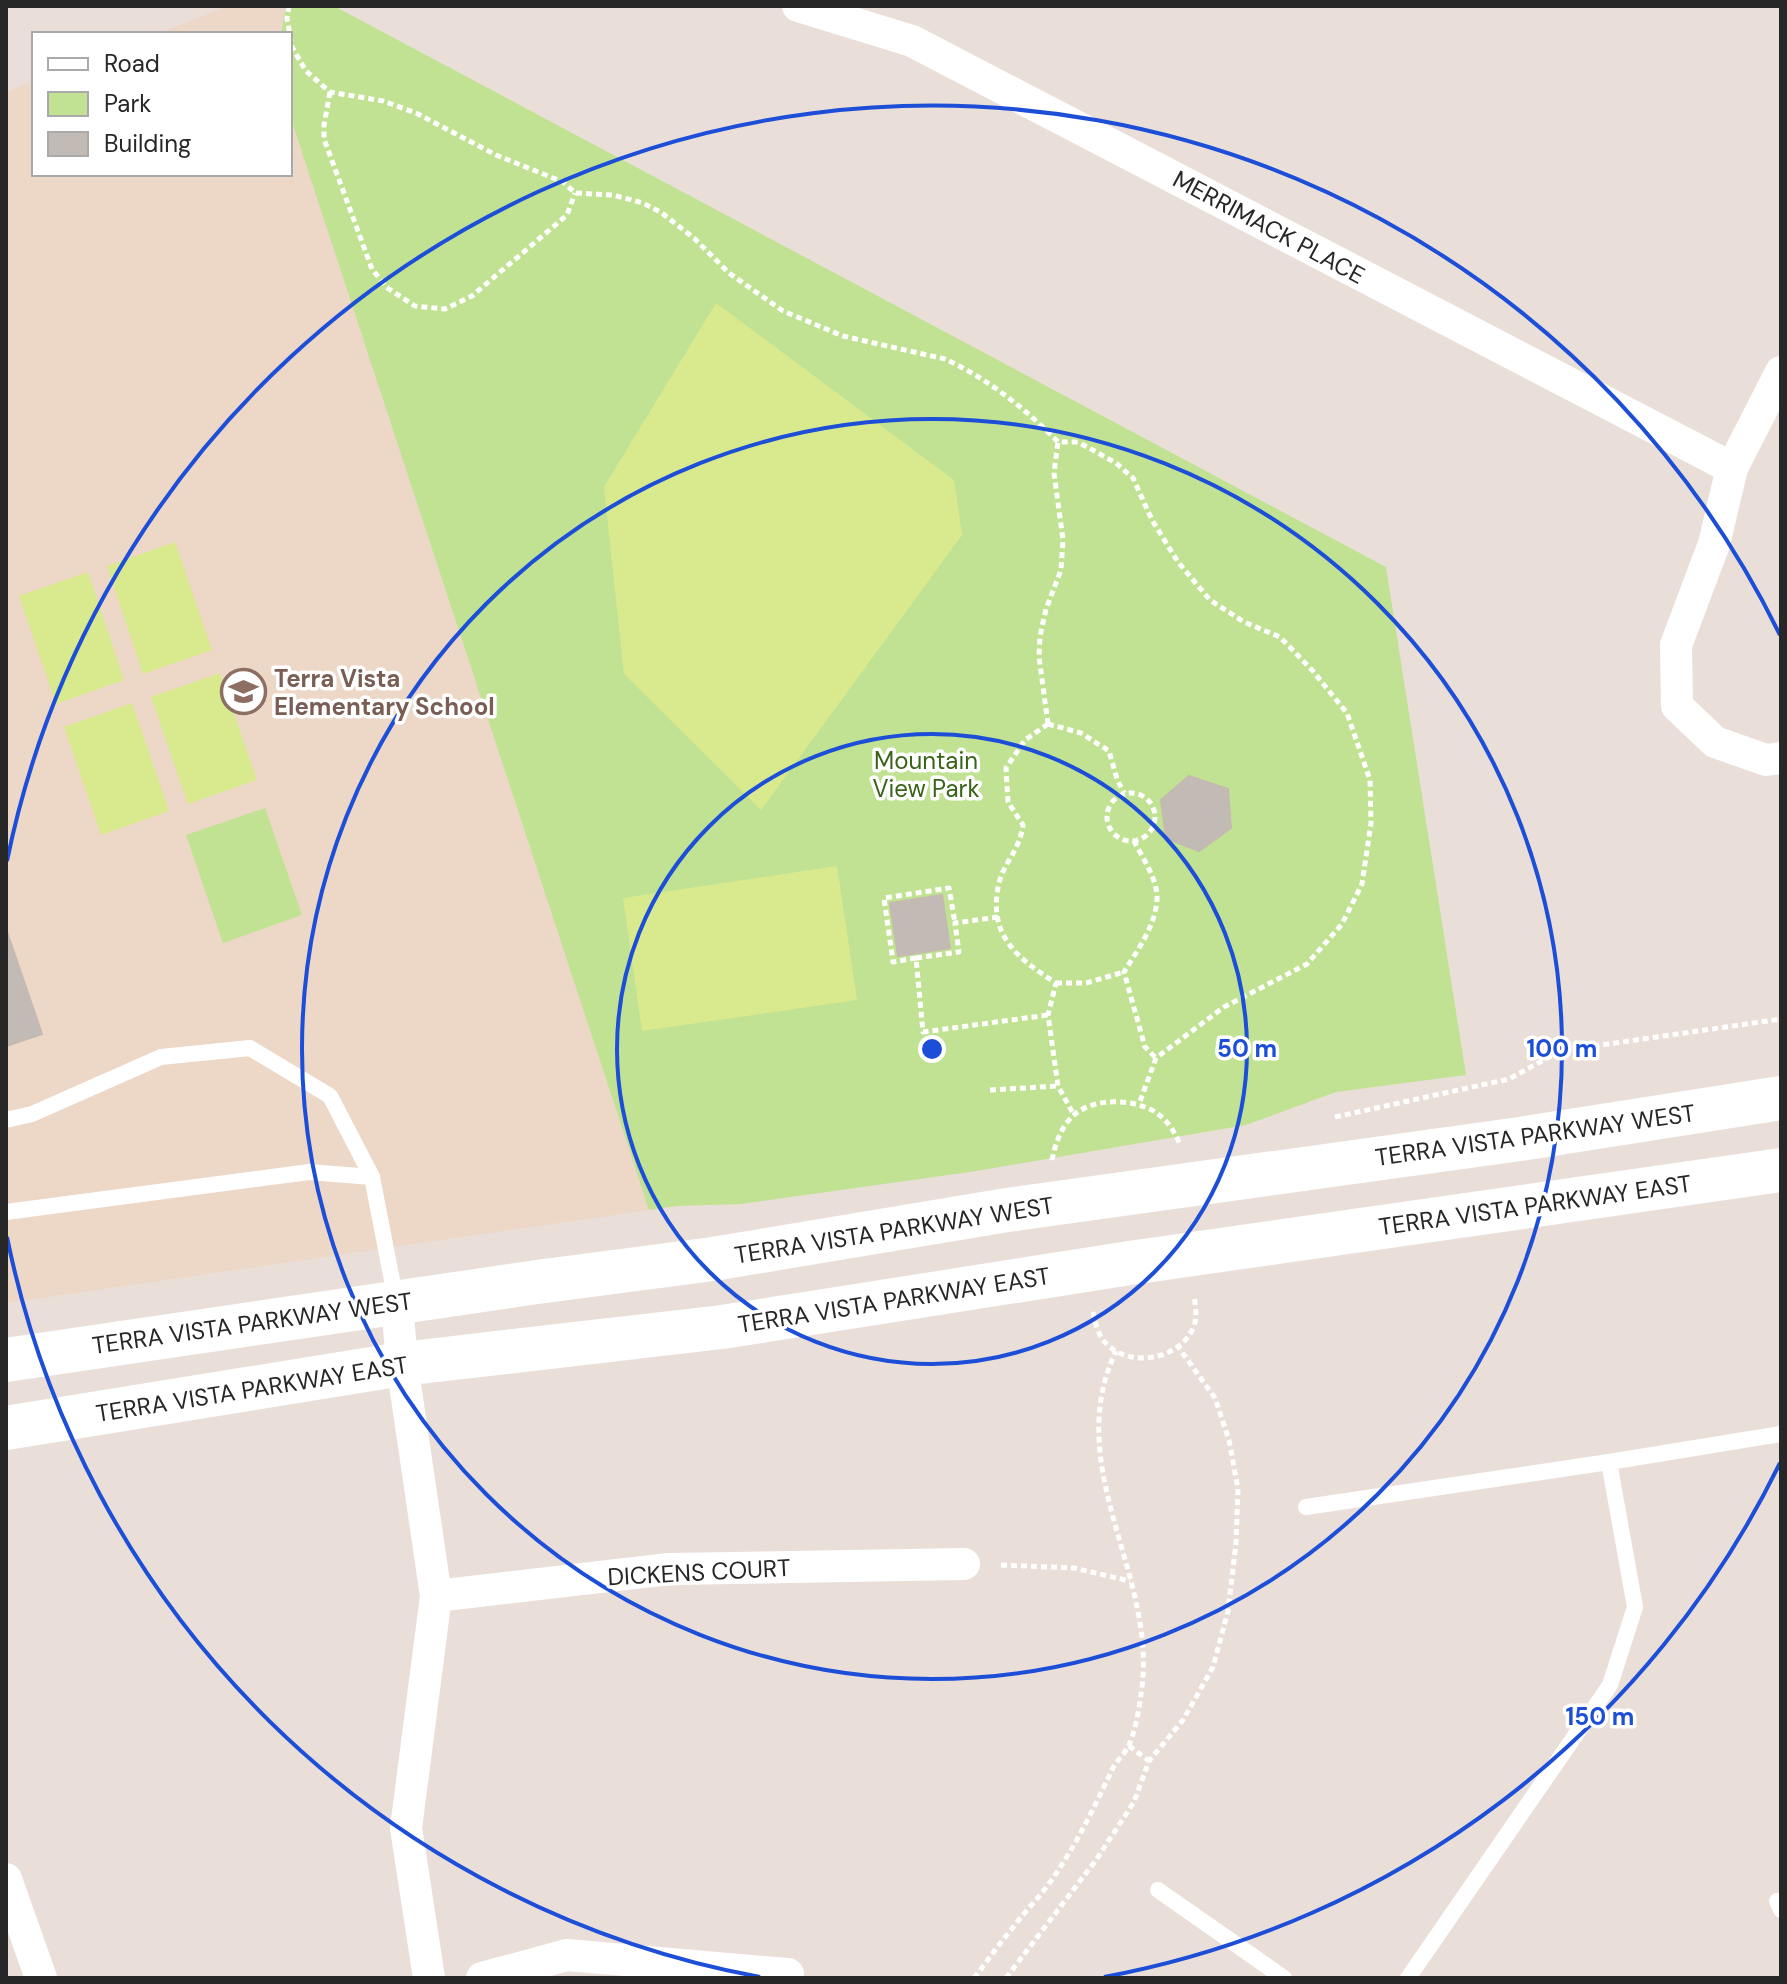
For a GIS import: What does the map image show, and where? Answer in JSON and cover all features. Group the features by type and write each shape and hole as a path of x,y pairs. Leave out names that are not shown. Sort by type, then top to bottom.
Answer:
{"street":[{"name":"MERRIMACK PLACE","path":"798,6 912,41 1732,468"},
{"path":"1781,372 1732,468 1714,544 1676,645 1677,706 1715,742 1766,760 1781,758"},
{"name":"TERRA VISTA PARKWAY WEST","path":"6,1360 713,1259 1007,1210 1520,1139 1781,1098"},
{"name":"TERRA VISTA PARKWAY EAST","path":"6,1428 402,1364 722,1327 1130,1263 1781,1170"},
{"path":"397,1303 402,1364 436,1596 406,1828 429,1978"},
{"name":"DICKENS COURT","path":"436,1596 669,1569 964,1564"},
{"path":"6,1879 41,1978"},
{"path":"482,1978 567,1955 788,1974"}],"lane":[{"path":"6,1120 32,1114 161,1057 250,1048 330,1096 372,1177 397,1303"},
{"path":"6,1212 309,1172 372,1177"},
{"path":"1306,1507 1781,1434"},
{"path":"1408,1978 1610,1685 1635,1607 1609,1462"},
{"path":"1158,1890 1284,1978"}],"path":[{"path":"289,6 289,32"},
{"path":"292,47 306,71 330,92 383,101 416,113 496,155 563,182 575,193 613,195 643,203 662,213 695,239 729,273 783,311 826,331 960,365 1034,418 1058,442 1078,442 1116,463 1133,478 1152,520 1178,562 1210,600 1244,622 1280,637 1347,713 1370,780 1371,823 1362,884 1342,924 1307,964 1224,1007 1156,1058 1139,1104"},
{"path":"330,92 324,139 372,269 386,287 415,306 445,309 472,296 567,215 575,193"},
{"path":"1048,724 1039,657 1046,609 1061,570 1063,540 1054,473 1058,442"},
{"path":"1048,724 1081,733 1109,751 1124,793"},
{"path":"1048,724 1025,740 1006,768 1008,802 1023,825 1021,842 999,882 998,917 1007,946 1029,966 1056,983 1086,983 1124,972 1145,938 1157,897 1134,841"},
{"path":"1124,793 1140,794 1147,798 1155,812 1153,827 1148,834 1134,841 1118,837 1108,825 1108,809 1124,793"},
{"path":"949,888 959,952 916,958 893,962 884,898 949,888"},
{"path":"955,923 998,917"},
{"path":"916,958 923,1032 1048,1015"},
{"path":"1124,972 1145,1047 1156,1058"},
{"path":"1056,983 1048,1015 1058,1086 1074,1115"},
{"path":"1323,1120 1509,1079 1560,1051 1781,1019"},
{"path":"990,1090 1058,1086"},
{"path":"1051,1165 1061,1132 1074,1115 1095,1104 1139,1104 1158,1114 1175,1133 1180,1145 1194,1143"},
{"path":"1092,1307 1104,1341 1116,1351 1146,1359 1164,1356 1179,1348 1191,1332 1197,1316 1194,1296"},
{"path":"1006,1978 1096,1860 1134,1802 1149,1761 1183,1720 1213,1667 1228,1611 1236,1543 1238,1489 1229,1440 1215,1398 1179,1348"},
{"path":"974,1978 1053,1879 1091,1813 1115,1763 1129,1746 1142,1693 1142,1657 1130,1581 1120,1538 1105,1495 1099,1442 1099,1400 1104,1376 1116,1351"},
{"path":"964,1564 1074,1568 1130,1581"},
{"path":"1129,1746 1149,1761"}],"shaded area":[{"path":"229,6 286,6 281,32 162,32"},
{"name":"Terra Vista Elementary School","path":"32,82 32,176 292,176 292,122 649,1210 6,1303 6,92"}],"green space":[{"name":"Mountain View Park","path":"286,6 334,6 1386,567 1466,1075 1336,1092 1246,1125 970,1172 741,1204 649,1210 292,122 292,32 281,32"},
{"path":"716,303 954,480 962,535 761,810 624,674 604,487"},
{"path":"175,542 212,650 143,674 107,566"},
{"path":"88,572 124,680 56,704 19,596"},
{"path":"220,673 257,780 188,804 151,697"},
{"path":"132,703 169,811 101,835 64,727"},
{"path":"265,808 302,915 223,943 186,835"},
{"path":"837,866 857,1000 642,1031 623,898"}],"building":[{"path":"1189,776 1228,789 1231,828 1199,851 1166,838 1161,800"},
{"path":"942,895 950,948 898,956 890,903"},
{"path":"6,929 42,1034 6,1046"}],"place":[{"name":"Terra Vista Elementary School","path":"243,692"}]}
